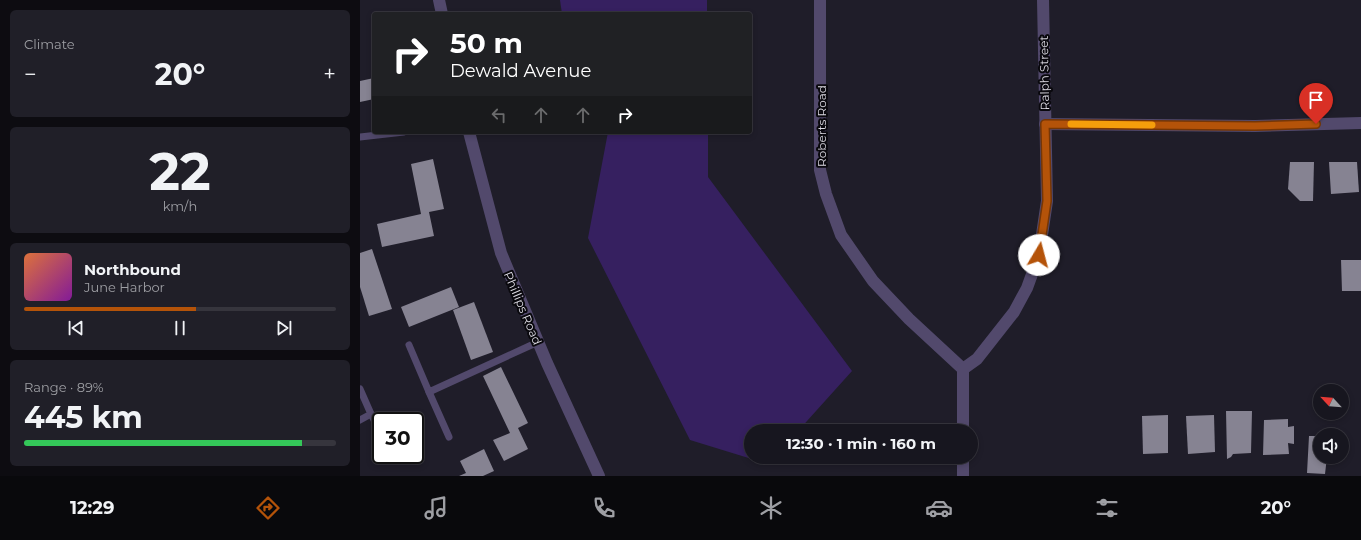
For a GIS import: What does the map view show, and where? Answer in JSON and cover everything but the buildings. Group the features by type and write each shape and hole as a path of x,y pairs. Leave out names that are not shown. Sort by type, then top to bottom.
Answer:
{"street":[{"path":"439,0 442,12"},
{"name":"Roberts Road","path":"820,0 820,170 826,194 841,235 873,281 909,319 963,369"},
{"name":"Ralph Street","path":"963,369 977,359 1014,312 1027,288 1039,255 1047,201 1043,0"},
{"path":"1045,124 1255,126 1361,123"},
{"name":"Phillips Road","path":"470,134 500,253 538,342 599,476"},
{"path":"963,369 963,424"},
{"path":"963,464 963,476"}],"lane":[{"path":"360,137 386,134"},
{"path":"429,392 538,342"},
{"path":"409,345 449,436"},
{"path":"360,389 371,414 360,420"}],"shaded area":[{"path":"560,0 707,0 707,12 562,12"},
{"path":"608,134 708,134 708,177 852,371 804,424 744,424 744,457 690,440 588,238"}],"slow traffic":[{"path":"1071,124 1152,125"}],"route":[{"path":"1039,255 1047,201 1045,124 1255,126 1316,124"}]}
